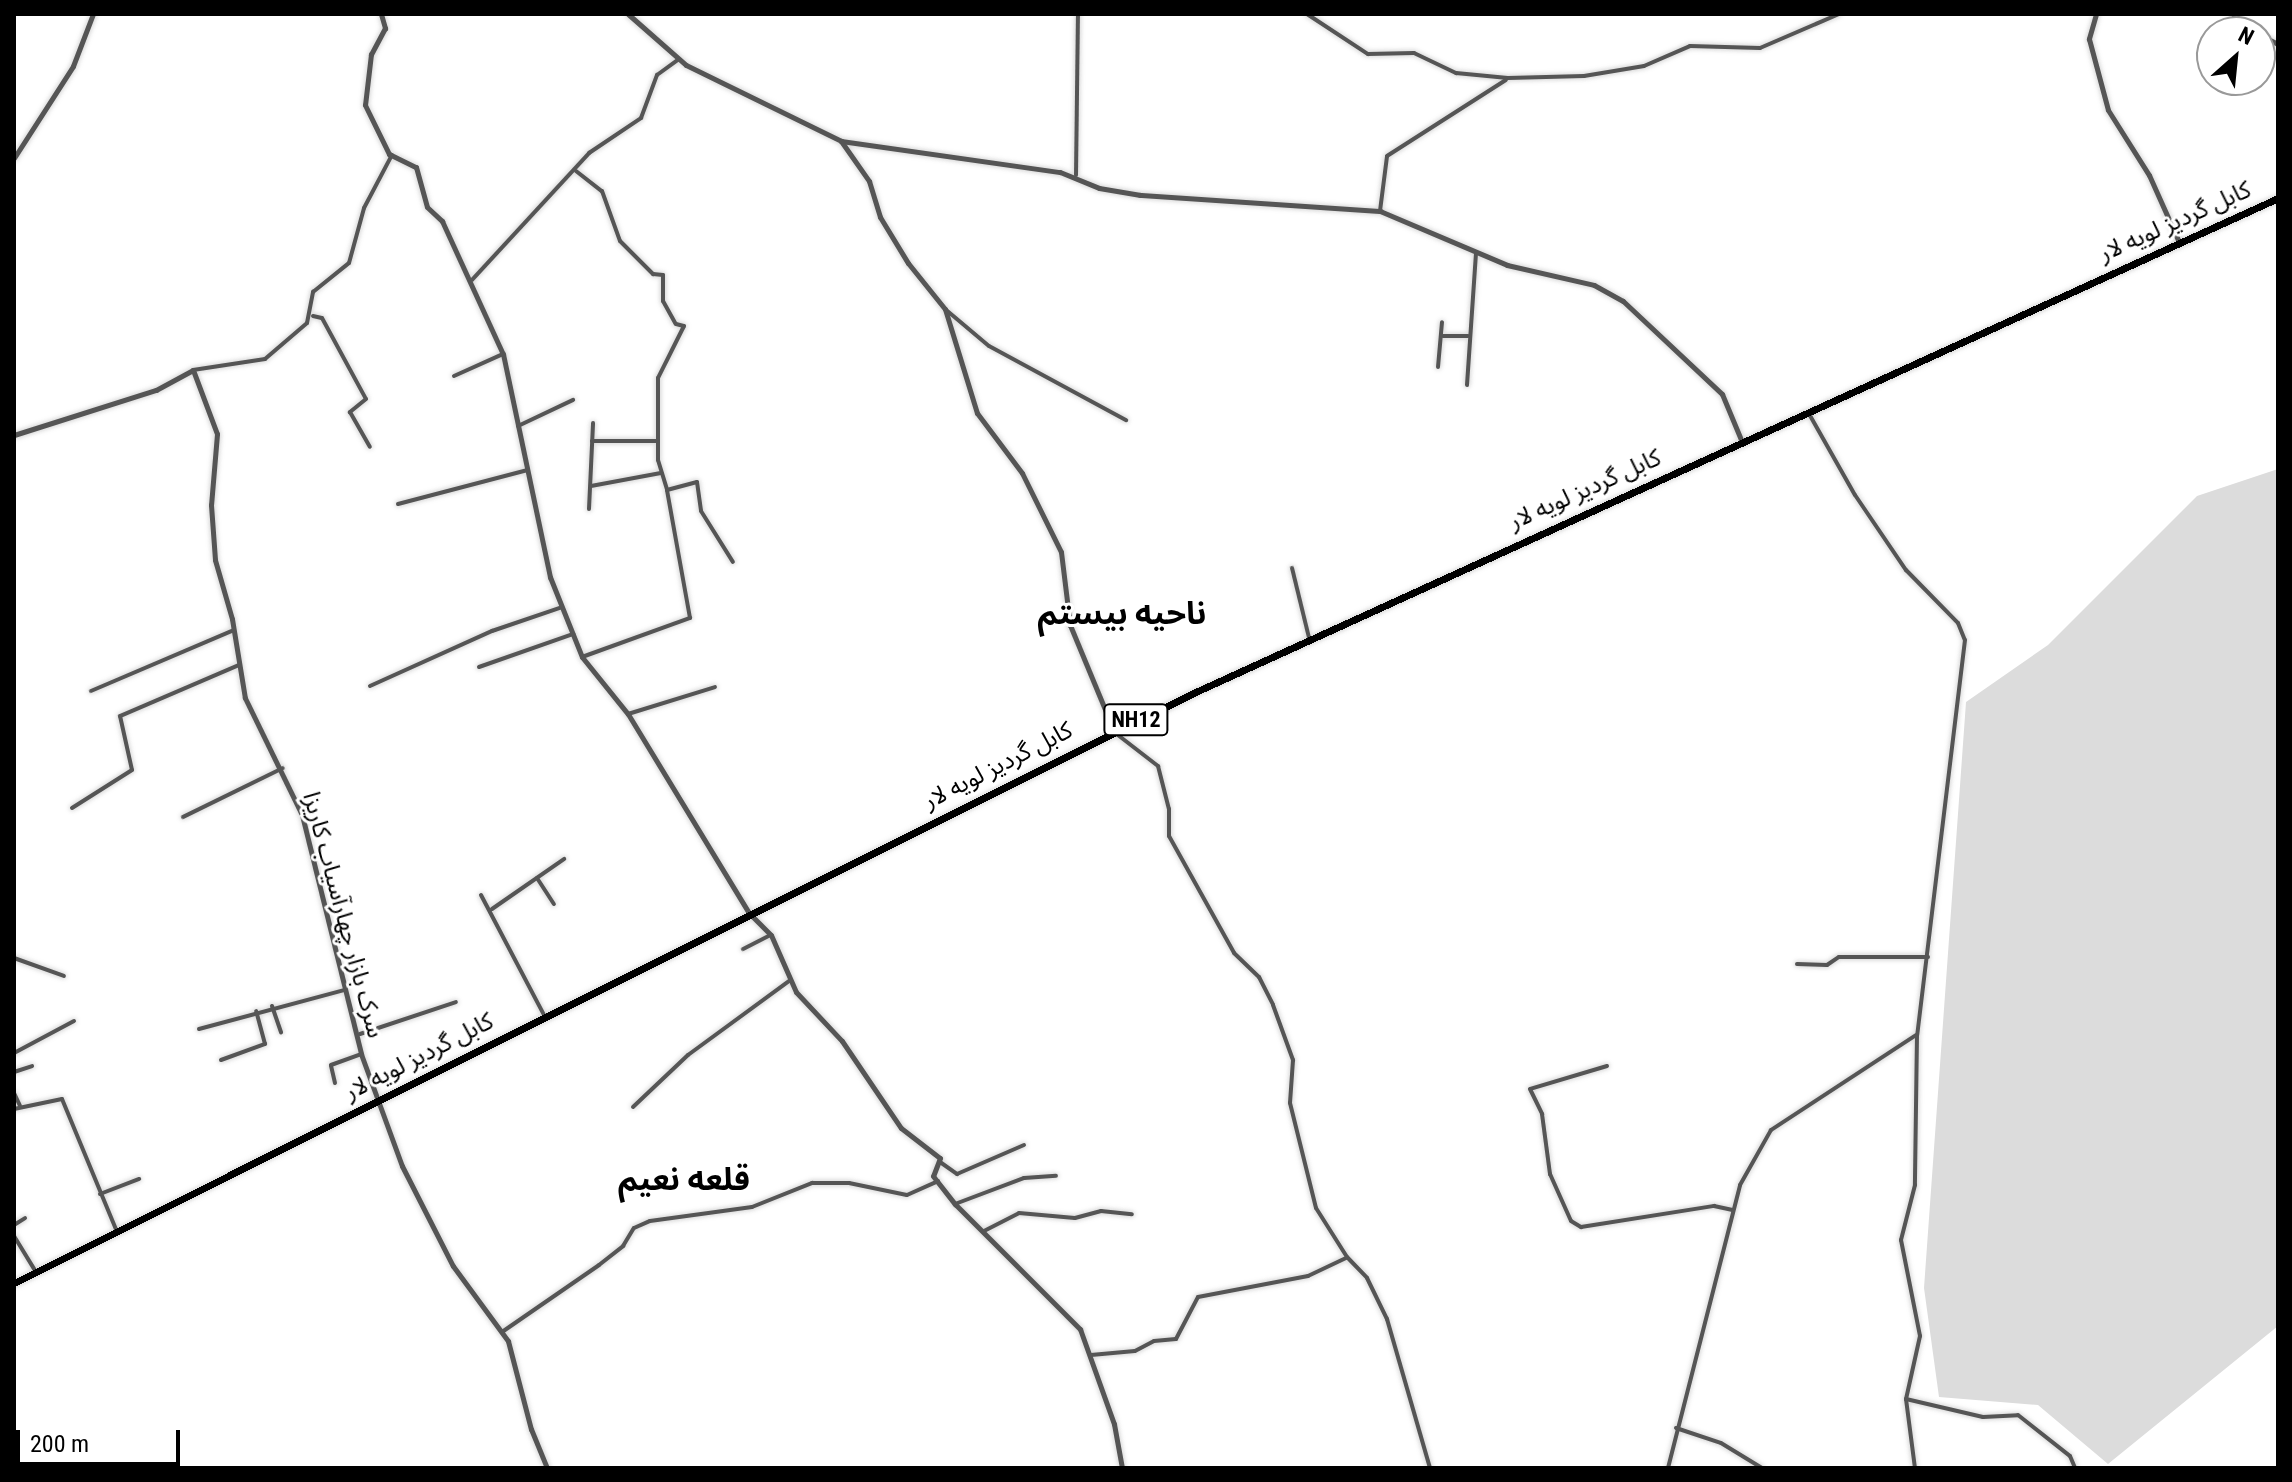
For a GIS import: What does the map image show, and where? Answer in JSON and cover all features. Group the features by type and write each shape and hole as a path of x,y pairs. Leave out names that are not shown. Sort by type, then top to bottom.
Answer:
{"highway":[{"name":"کابل گردیز لویه لار","path":"14,1283 1114,731 1309,638 2278,198"}],"street":[{"path":"14,158 73,66 93,14"},
{"path":"381,14 385,28 371,54 362,94 392,155 416,167 427,207 442,221 472,280 474,297 503,354 562,607 582,657 628,714 749,913 771,935 789,981 842,1041 901,1128 916,1136 940,1162 957,1174 1024,1145"},
{"path":"628,14 679,59 841,141 1076,175 1099,188 1140,195 1380,211 1476,254 1594,285 1623,301 1722,394 1742,442"},
{"path":"1076,175 1078,14"},
{"path":"1307,14 1368,54 1414,53 1456,73 1508,78 1584,76 1644,66 1690,46 1760,48 1839,14"},
{"path":"2096,14 2089,39 2108,110 2149,175 2179,242"},
{"path":"472,280 576,171 589,153 641,118 657,75 679,59"},
{"path":"1380,211 1387,156 1508,78"},
{"path":"841,141 869,181 880,217 918,279 945,309 989,346 1126,420"},
{"path":"14,435 156,390 193,370 265,359 313,316 313,292 349,263 364,208 392,155"},
{"path":"576,171 602,191 620,241 653,274 663,275 663,301 676,324 684,326 658,378 658,441 661,473 667,490 690,618 582,657"},
{"path":"1467,385 1476,254"},
{"path":"945,309 977,413 1022,473 1061,552 1070,625 1114,731 1158,766 1169,809 1169,836 1234,953 1259,977 1273,1005 1293,1060 1290,1103 1316,1208 1347,1257 1367,1278 1387,1319 1430,1468"},
{"path":"313,316 322,318 366,399 350,412 370,447"},
{"path":"1438,367 1442,322"},
{"path":"1442,336 1468,336"},
{"path":"454,376 503,354"},
{"name":"سرک بازار چهارآسیاب کاریزا","path":"193,370 217,434 211,505 215,560 234,630 245,698 283,768 302,815 360,1034 361,1054 402,1166 453,1266 502,1332 547,1468"},
{"path":"518,426 573,400"},
{"path":"1808,412 1855,495 1906,570 1958,623 1965,640 1917,1035 1915,1185 1901,1240 1920,1336 1906,1399 1915,1468"},
{"path":"589,509 593,423"},
{"path":"592,441 658,441"},
{"path":"398,504 528,470"},
{"path":"591,486 661,473"},
{"path":"667,490 697,482 701,511 733,562"},
{"path":"1292,568 1309,638"},
{"path":"370,686 492,631 562,607"},
{"path":"91,691 234,630"},
{"path":"479,667 573,634"},
{"path":"72,808 132,770 120,716 239,665"},
{"path":"628,714 715,687"},
{"path":"183,817 283,768"},
{"path":"492,909 564,859"},
{"path":"537,878 554,904"},
{"path":"481,895 492,909 544,1015"},
{"path":"743,949 771,935"},
{"path":"1797,964 1827,965 1839,957 1928,957"},
{"path":"14,958 64,976"},
{"path":"633,1107 688,1055 789,981"},
{"path":"199,1029 272,1006 347,989"},
{"path":"360,1034 456,1002"},
{"path":"272,1006 281,1032"},
{"path":"221,1060 265,1044 256,1011"},
{"path":"14,1053 74,1021"},
{"path":"1668,1468 1740,1185 1771,1130 1917,1035"},
{"path":"335,1083 331,1065 361,1054"},
{"path":"14,1072 32,1066"},
{"path":"1607,1066 1530,1089 1542,1114 1550,1174 1571,1221 1581,1227 1714,1206 1733,1210"},
{"path":"14,1093 20,1106"},
{"path":"14,1109 62,1099 117,1232"},
{"path":"940,1162 933,1176 955,1204 1080,1329 1123,1455 1122,1468"},
{"path":"955,1204 1024,1178 1056,1176"},
{"path":"100,1194 139,1179"},
{"path":"502,1332 599,1265 623,1246 634,1228 650,1221 752,1207 812,1183 849,1183 907,1195 938,1181"},
{"path":"984,1231 1019,1213 1075,1218 1101,1211 1132,1214"},
{"path":"14,1225 25,1218"},
{"path":"14,1236 36,1272"},
{"path":"1091,1355 1135,1351 1154,1341 1176,1339 1198,1297 1308,1276 1347,1257"},
{"path":"1906,1399 1983,1417 2018,1415 2070,1456 2075,1468"},
{"path":"1676,1428 1721,1443 1762,1468"}],"shaded area":[{"path":"2278,469 2278,1326 2108,1464 2038,1405 1939,1397 1924,1288 1966,702 2048,645 2197,496"}],"district":[{"name":"ناحیه بیستم","path":"1122,613"},
{"name":"قلعه نعيم","path":"684,1179"}]}
